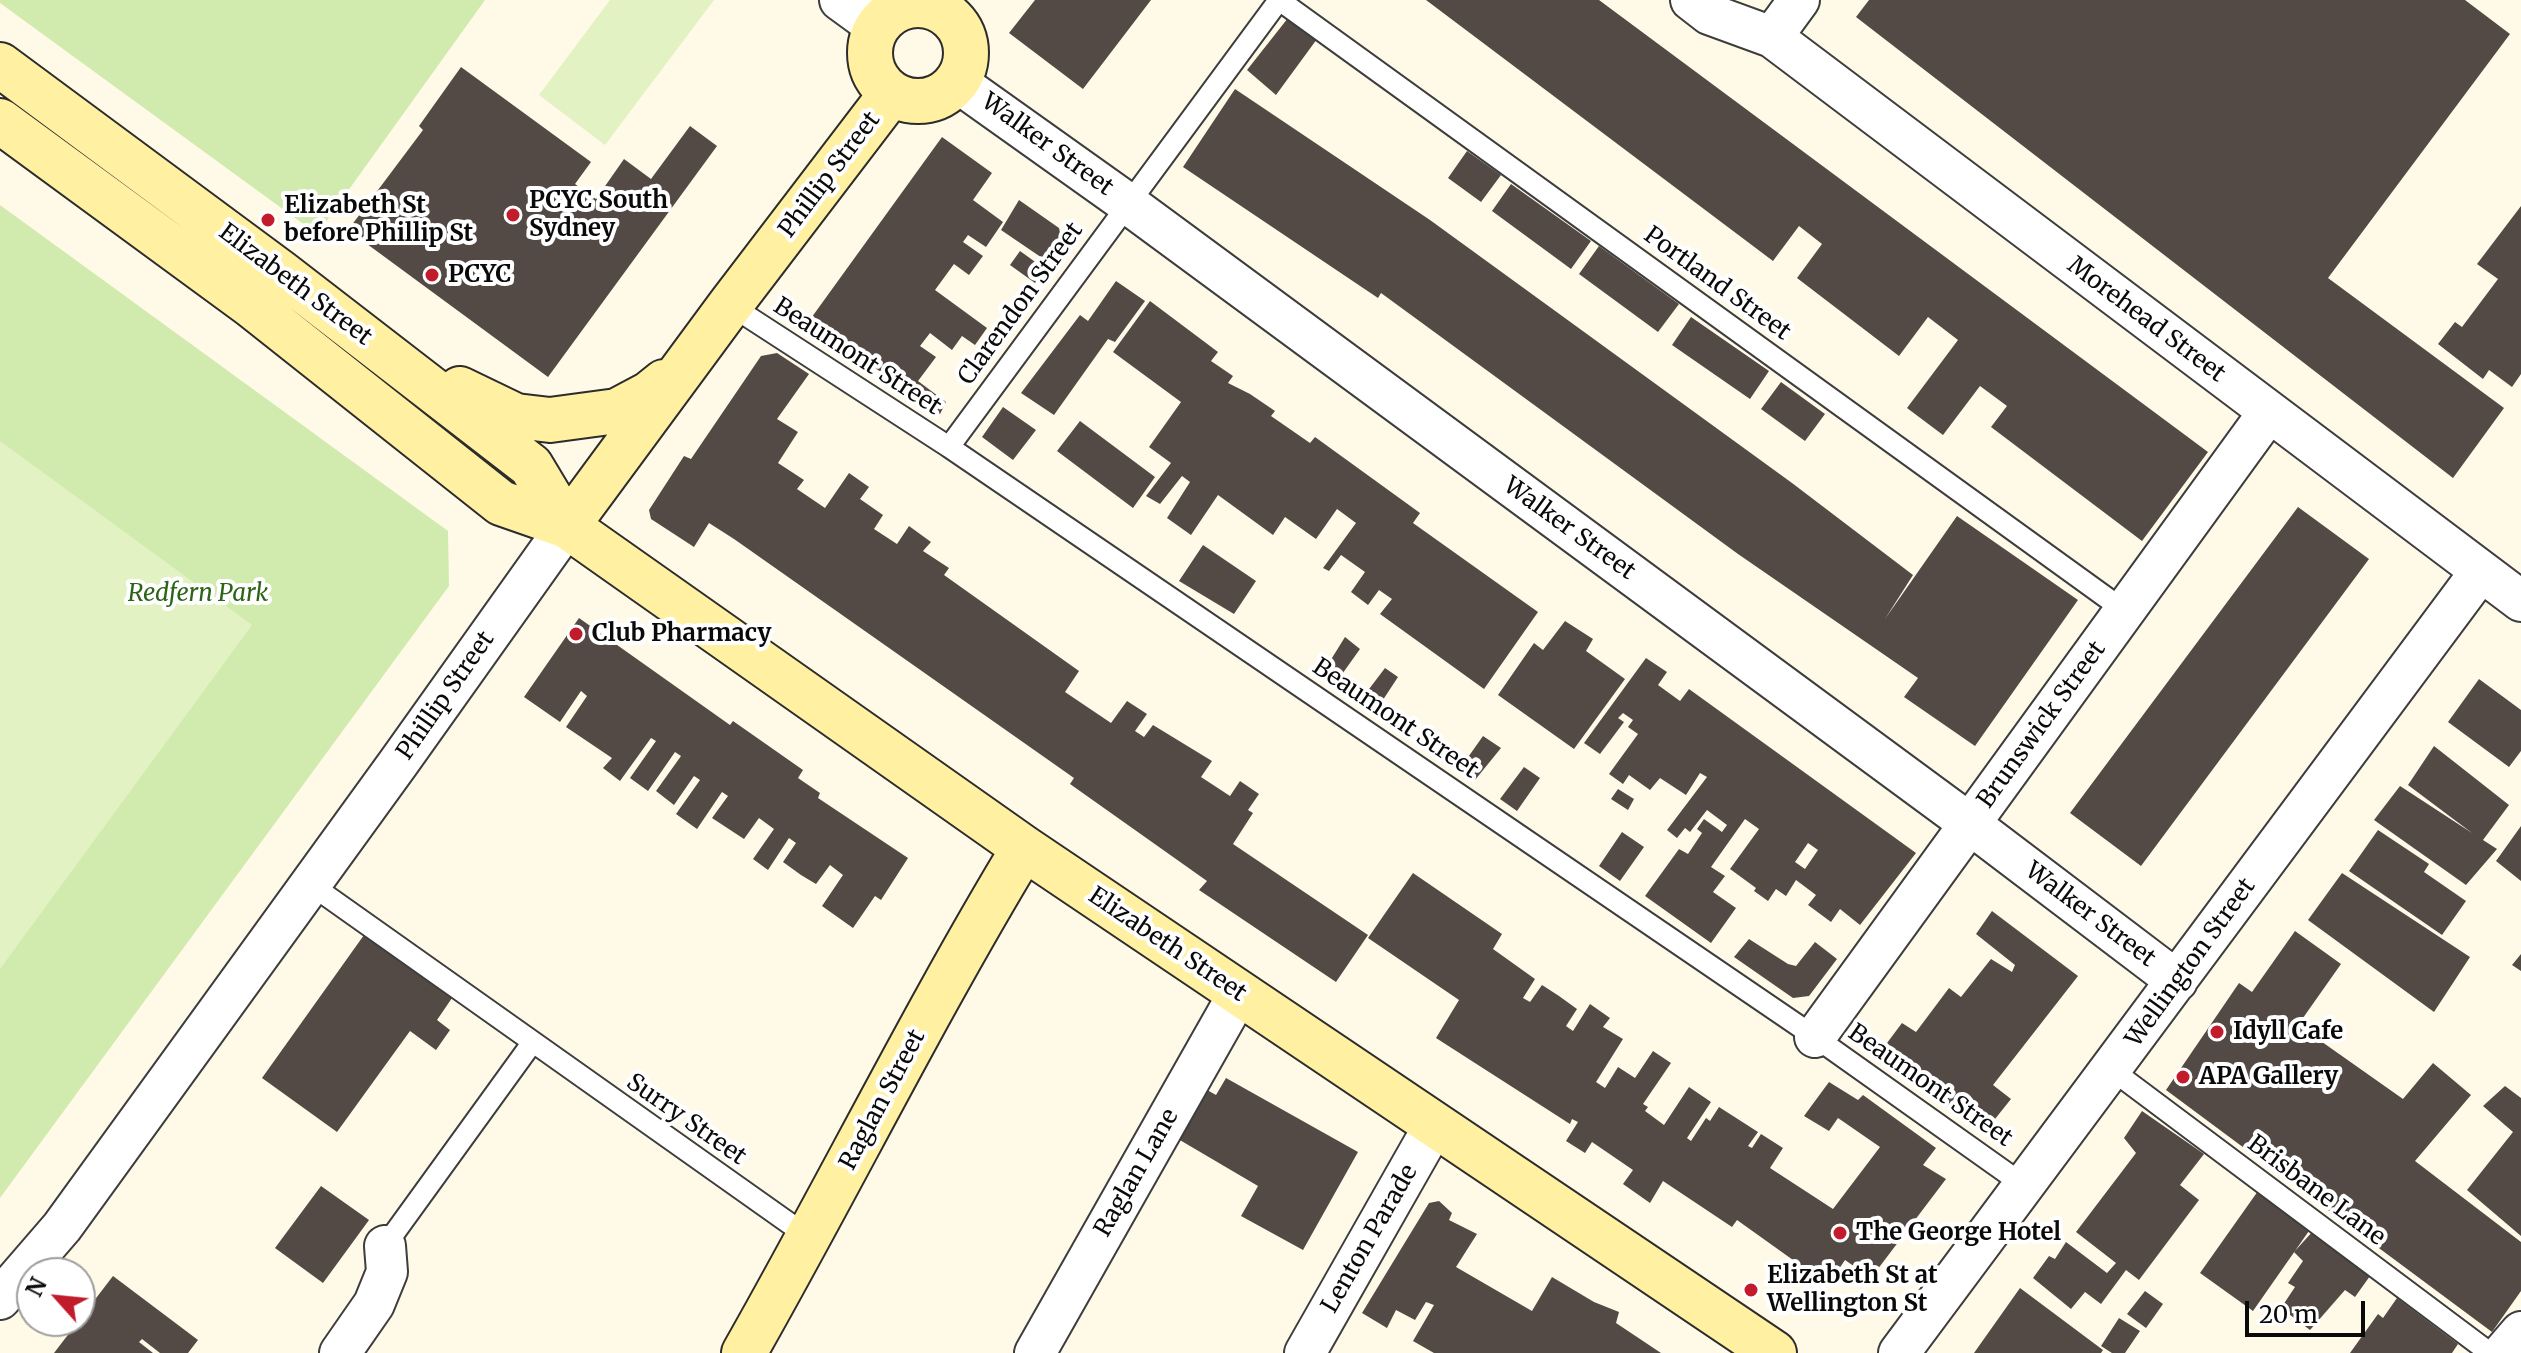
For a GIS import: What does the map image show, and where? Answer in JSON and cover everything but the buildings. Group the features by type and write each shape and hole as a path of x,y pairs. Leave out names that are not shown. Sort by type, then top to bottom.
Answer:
{"main road":[{"path":"877,27 888,15 902,7 918,4 951,8 965,39 967,54 957,82"},
{"name":"Phillip Street","path":"877,27 871,41 870,56 880,83 891,94 919,102 934,99 957,82"},
{"name":"Elizabeth Street","path":"0,65 281,273 531,466 567,526"},
{"name":"Phillip Street","path":"567,526 891,94"},
{"name":"Elizabeth Street","path":"0,121 251,305 501,503 567,526 1024,848 1774,1353"},
{"path":"400,366 445,382 516,416 550,420 617,411 649,394 685,366"},
{"name":"Raglan Street","path":"744,1353 1024,848"}],"street":[{"path":"840,0 877,27"},
{"name":"Morehead Street","path":"1691,0 1709,14 1772,37 2521,601"},
{"name":"Morehead Street","path":"1746,0 1772,37"},
{"path":"1772,37 1799,0"},
{"name":"Walker Street","path":"957,82 1127,203 1970,824 2177,981"},
{"name":"Brunswick Street","path":"1815,1037 2269,412"},
{"name":"Phillip Street","path":"0,1299 62,1227 567,526"},
{"name":"Wellington Street","path":"1899,1353 2481,571"},
{"name":"Raglan Lane","path":"1035,1353 1239,993"},
{"name":"Lenton Parade","path":"1305,1353 1434,1126"},
{"path":"340,1353 374,1304 387,1272 385,1246"},
{"path":"2503,1353 2521,1332"}],"lane":[{"name":"Clarendon Street","path":"949,447 1279,0"},
{"name":"Portland Street","path":"1279,0 2125,611"},
{"name":"Beaumont Street","path":"730,305 949,447 1815,1037 2025,1186"},
{"name":"Surry Street","path":"310,884 810,1238"},
{"path":"385,1246 532,1043"},
{"name":"Brisbane Lane","path":"2112,1070 2490,1353"}],"green space":[{"path":"0,0 485,0 317,234 0,3"},
{"path":"610,0 714,0 605,145 539,95"},
{"name":"Redfern Park","path":"0,205 448,531 449,586 0,1198"},
{"path":"0,441 252,625 0,969"}],"place":[{"name":"PCYC South Sydney","path":"513,215"},
{"name":"Elizabeth St before Phillip St","path":"268,220"},
{"name":"PCYC","path":"432,275"},
{"name":"Club Pharmacy","path":"576,634"},
{"name":"Idyll Cafe","path":"2217,1032"},
{"name":"APA Gallery","path":"2183,1077"},
{"name":"The George Hotel","path":"1840,1233"},
{"name":"Elizabeth St at Wellington St","path":"1751,1290"}]}
